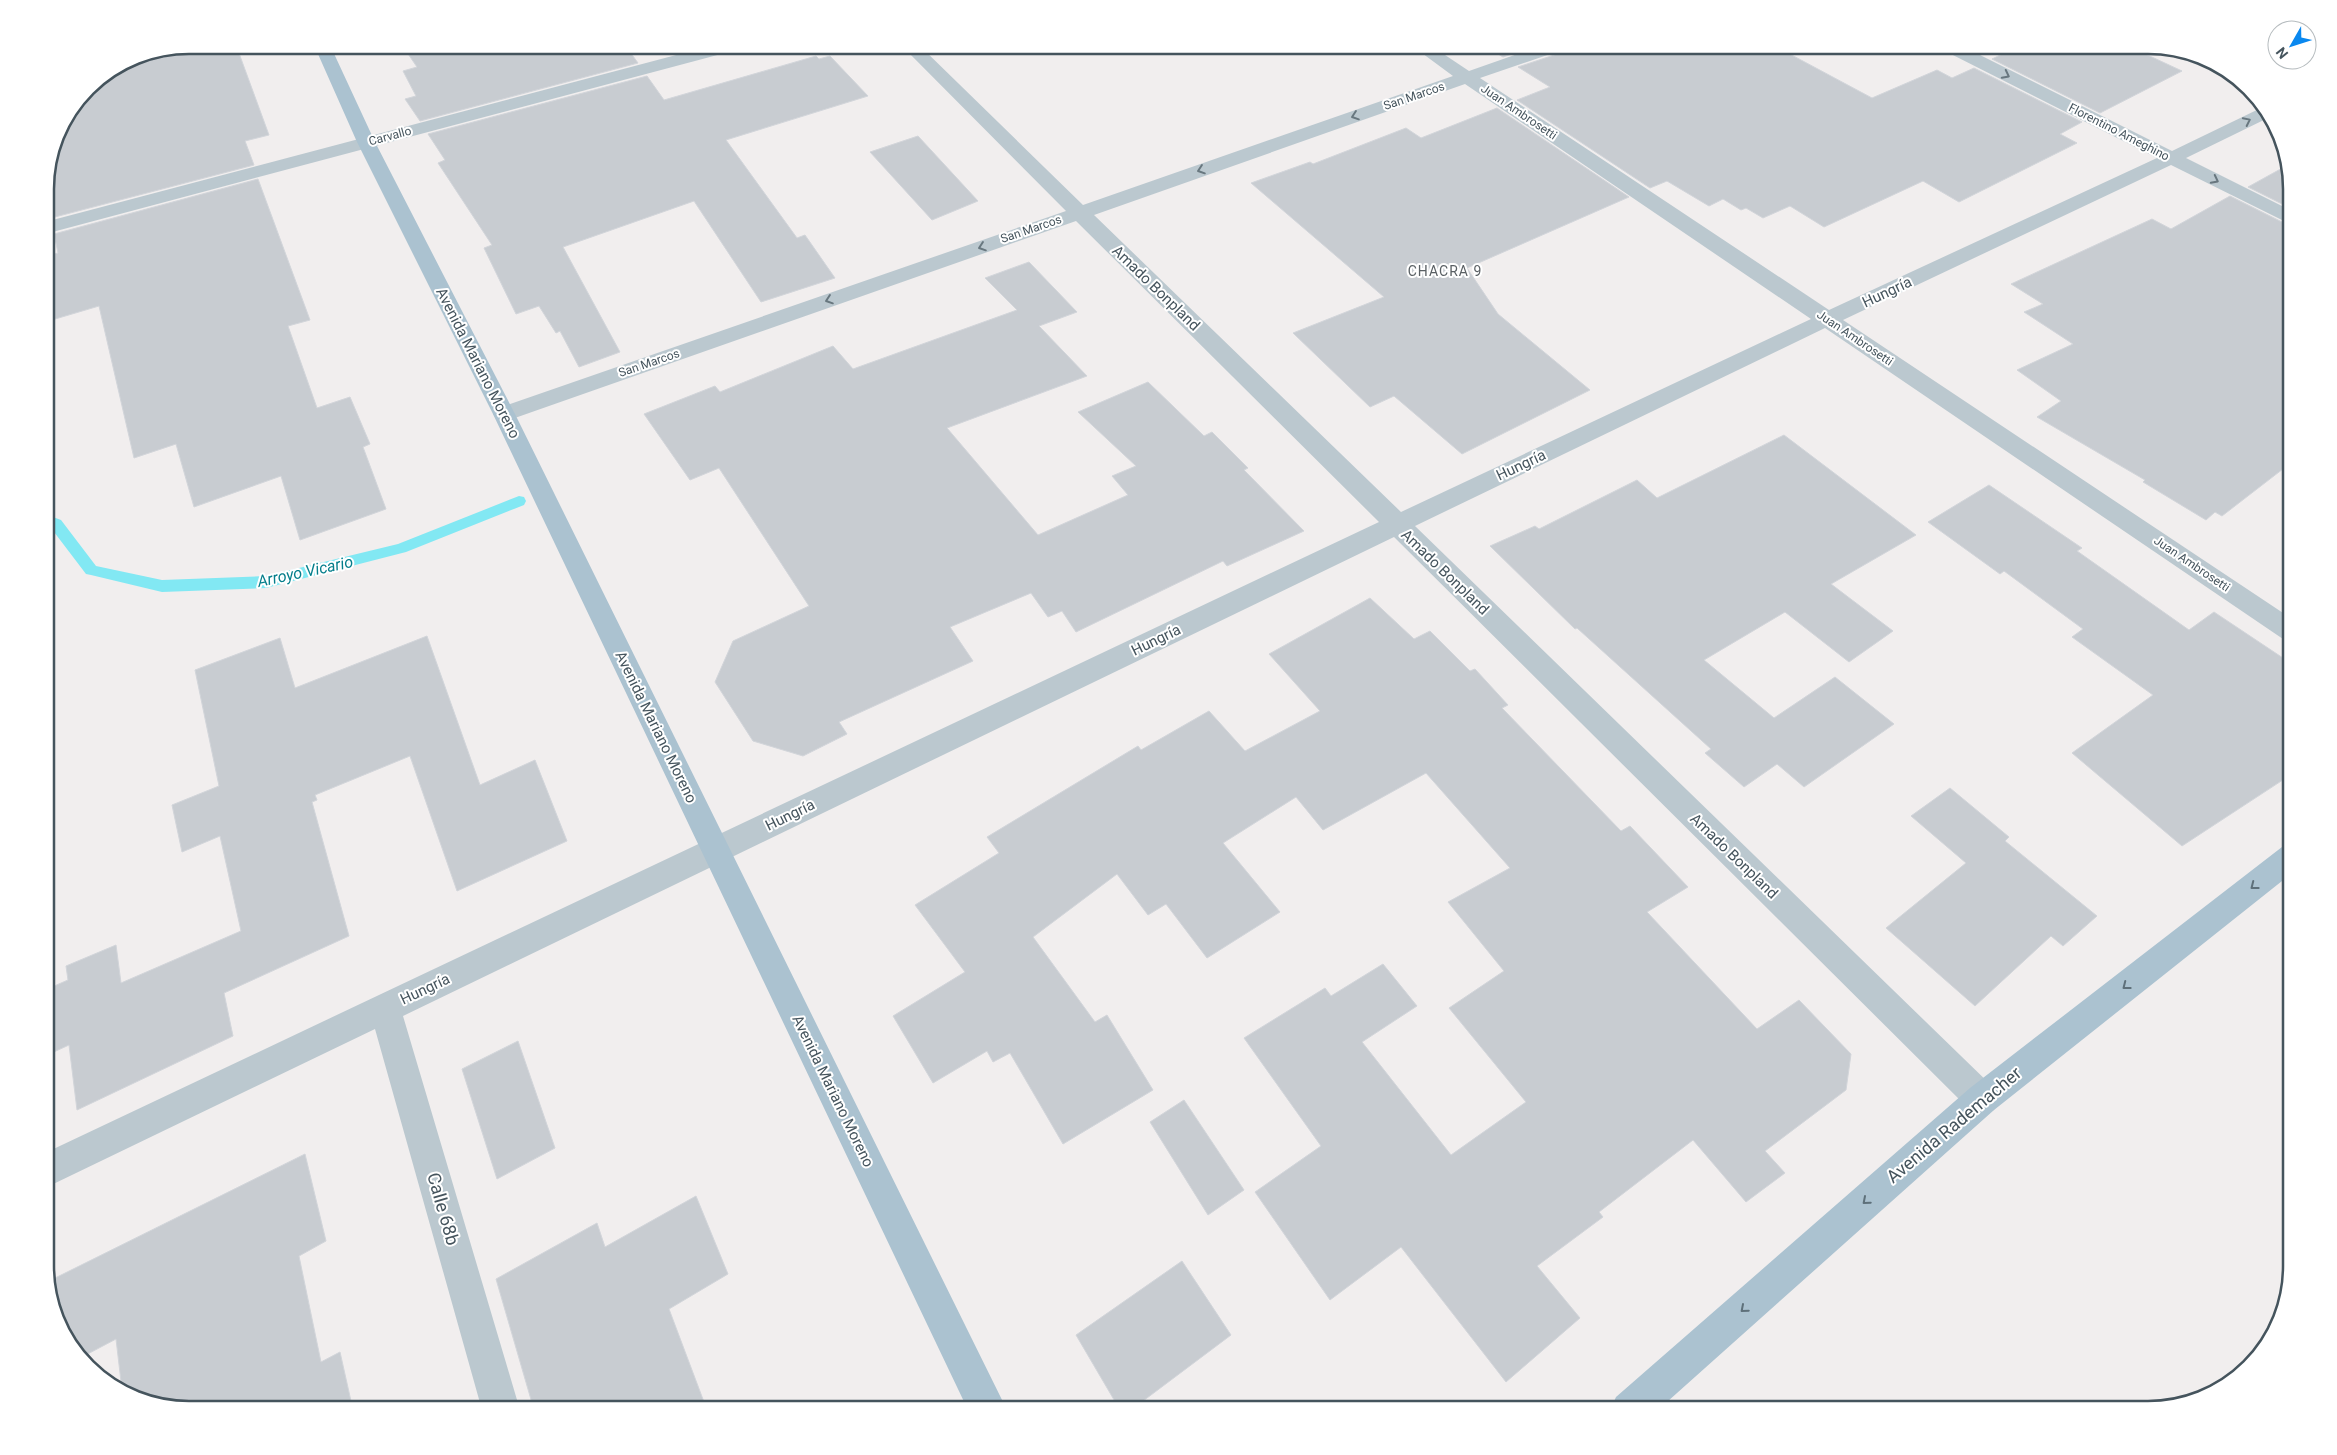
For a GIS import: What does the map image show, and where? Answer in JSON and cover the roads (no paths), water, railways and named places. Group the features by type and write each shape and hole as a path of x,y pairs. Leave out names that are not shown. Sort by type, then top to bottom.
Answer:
{"main road":[{"name":"Avenida Mariano Moreno","path":"326,54 366,142 504,414 984,1401"},
{"name":"Avenida Rademacher","path":"1639,1401 1982,1098 2283,863"}],"street":[{"name":"Carvallo","path":"54,226 700,54"},
{"name":"Amado Bonpland","path":"918,54 1982,1098"},
{"name":"Juan Ambrosetti","path":"1432,54 2283,626"},
{"name":"San Marcos","path":"504,414 1533,54"},
{"name":"Florentino Ameghino","path":"1965,54 2283,214"},
{"name":"Hungría","path":"54,1168 1397,524 2261,115"},
{"name":"Calle 68b","path":"385,1008 498,1401"}],"waterway":[{"name":"Arroyo Vicario","path":"54,523 91,570 162,586 266,582 401,548 519,501"}],"district":[{"name":"CHACRA 9","path":"1445,271"}]}
